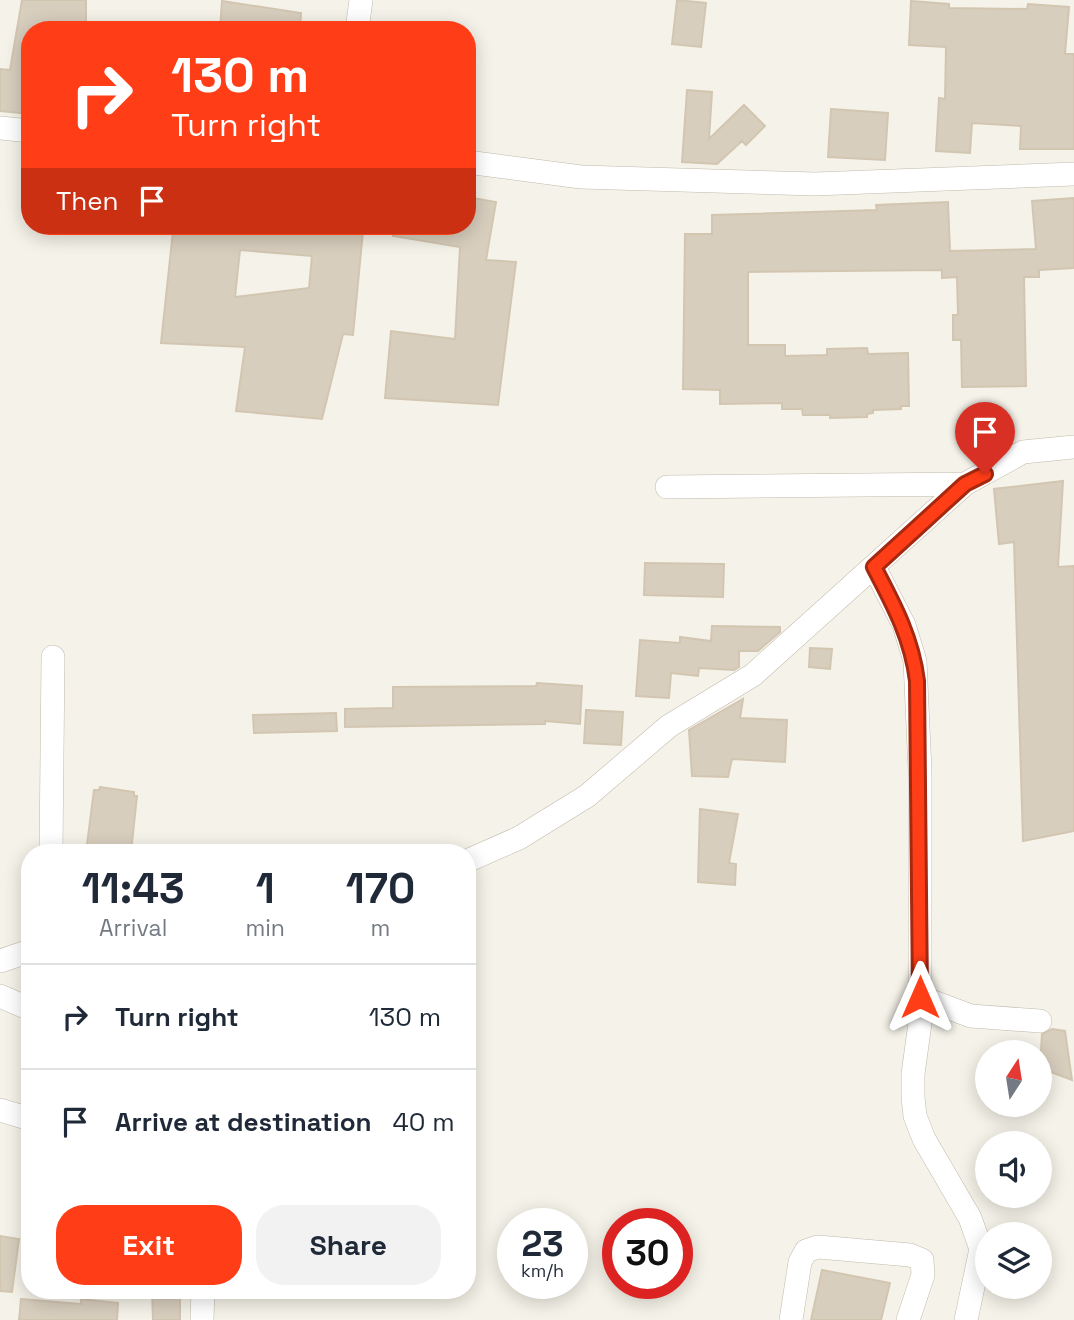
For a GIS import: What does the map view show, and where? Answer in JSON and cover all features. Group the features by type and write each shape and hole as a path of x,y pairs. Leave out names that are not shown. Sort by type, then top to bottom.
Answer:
{"street":[{"path":"358,21 362,0"},
{"path":"0,128 21,130"},
{"path":"476,163 582,177 815,184 1074,174"},
{"path":"476,857 519,838 587,796 668,726 753,676 965,484 1023,452 1074,447"},
{"path":"667,487 965,484"},
{"path":"874,567 905,626 915,661 920,997 920,1023 913,1074 915,1116 924,1139 971,1218 981,1250 966,1320"},
{"path":"51,844 53,657"},
{"path":"0,961 21,954"},
{"path":"0,996 21,1005"},
{"path":"920,997 971,1016 1040,1021"},
{"path":"0,1110 21,1116"},
{"path":"791,1320 800,1262 806,1251 818,1247 910,1255 922,1261 923,1275 908,1320"},
{"path":"202,1320 203,1299"}],"building":[{"path":"22,0 86,0 86,21 21,21 21,113 0,111 0,69 10,70"},
{"path":"677,0 706,3 701,47 672,44"},
{"path":"222,1 301,13 301,21 221,21"},
{"path":"911,1 949,4 949,8 1027,9 1028,4 1069,7 1065,54 1074,54 1074,149 1020,149 1021,126 972,123 970,153 936,151 939,98 945,99 946,47 909,45"},
{"path":"687,90 712,92 709,139 744,105 765,126 746,145 742,141 717,164 682,162"},
{"path":"831,109 888,113 885,160 828,157"},
{"path":"1074,198 1074,268 1039,270 1039,277 1024,277 1026,386 962,387 961,340 953,340 953,315 958,315 957,277 942,278 942,270 748,272 748,345 785,345 785,356 827,355 827,349 867,348 868,354 908,353 909,406 873,410 867,417 830,418 830,415 803,415 802,409 782,409 782,403 720,404 720,390 683,389 685,234 712,234 712,215 877,210 876,205 948,202 950,251 1036,249 1032,201"},
{"path":"476,199 496,202 486,260 516,262 498,405 385,398 391,331 455,339 460,247 393,236 476,235"},
{"path":"173,235 363,235 353,335 343,334 322,419 236,411 245,347 161,343","holes":["240,250 312,256 309,288 235,297"]},
{"path":"1063,481 1058,567 1074,566 1074,831 1023,841 1014,542 999,544 994,489"},
{"path":"645,563 724,564 723,597 644,595"},
{"path":"712,626 780,627 780,632 758,651 739,651 739,667 734,670 699,668 698,676 671,673 669,698 636,696 640,640 680,643 680,637 711,641"},
{"path":"810,648 832,649 830,669 809,667"},
{"path":"537,683 582,686 580,724 545,721 545,724 345,727 345,709 393,708 393,687 536,686"},
{"path":"743,699 740,718 787,720 785,762 732,759 728,777 692,776 689,730"},
{"path":"586,710 623,712 621,745 584,743"},
{"path":"336,713 337,731 254,733 253,715"},
{"path":"100,787 134,792 134,796 137,796 132,844 87,844 94,790 99,790"},
{"path":"700,809 738,814 729,863 736,864 735,885 698,882"},
{"path":"1052,1029 1065,1031 1072,1080 1052,1072 1052,1040 1042,1040 1042,1034"},
{"path":"0,1236 19,1239 12,1292 0,1291"},
{"path":"822,1270 890,1283 881,1320 811,1320"},
{"path":"21,1299 81,1304 81,1299 118,1303 117,1320 19,1320"},
{"path":"152,1299 180,1299 180,1320 153,1320"}],"route":[{"path":"920,997 919,771 915,661 905,626 874,567 965,484 985,474"}]}
